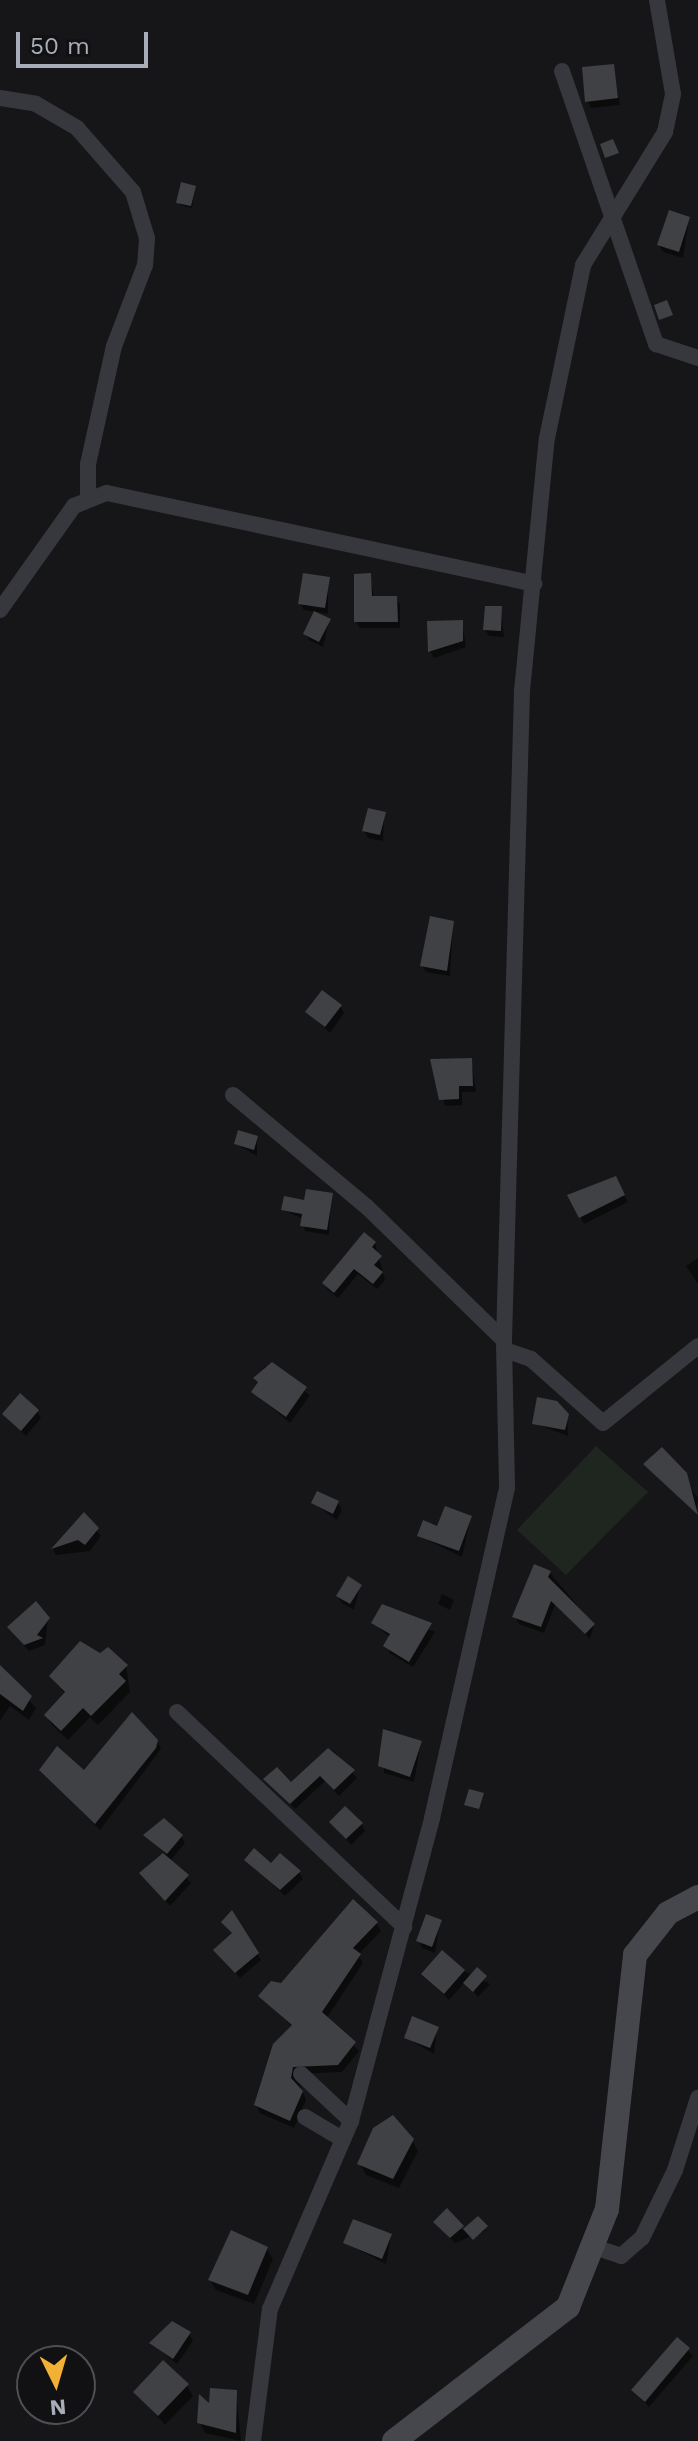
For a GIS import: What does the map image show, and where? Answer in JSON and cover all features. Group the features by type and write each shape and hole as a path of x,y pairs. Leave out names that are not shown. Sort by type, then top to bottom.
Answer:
{"main road":[{"path":"394,2441 568,2307 607,2209 635,1955 668,1913 698,1897"}],"street":[{"path":"253,2441 270,2309 351,2121 404,1927 507,1487 506,1346 522,691 547,438 583,265 665,132 673,94 657,0"},
{"path":"562,71 611,218 629,247 656,344 698,358"},
{"path":"0,98 36,104 77,128 133,192 147,238 145,265 114,346 88,464 88,496 0,610"},
{"path":"88,496 128,494 534,584"},
{"path":"233,1095 367,1207 506,1346 531,1359 603,1423 698,1346"},
{"path":"177,1712 404,1927"},
{"path":"301,2074 351,2121"},
{"path":"591,2246 621,2256 642,2238 675,2170 698,2098"},
{"path":"305,2117 342,2139"}],"shaded area":[{"path":"596,1446 648,1492 566,1575 517,1530"}],"building":[{"path":"614,64 618,98 585,102 582,67"},
{"path":"613,139 619,153 605,158 600,144"},
{"path":"181,182 196,186 191,206 176,203"},
{"path":"669,210 690,217 679,252 657,245"},
{"path":"667,300 673,315 659,320 654,305"},
{"path":"303,573 330,577 325,608 298,604"},
{"path":"371,573 372,596 397,596 398,622 354,622 354,574"},
{"path":"485,606 502,606 501,631 483,630"},
{"path":"314,611 331,619 319,642 303,634"},
{"path":"463,620 463,641 428,652 427,621"},
{"path":"368,808 386,812 380,835 362,831"},
{"path":"430,916 454,921 447,971 420,966"},
{"path":"322,990 342,1005 325,1027 305,1012"},
{"path":"472,1058 473,1086 459,1086 459,1099 439,1100 430,1059"},
{"path":"238,1130 258,1136 254,1150 234,1144"},
{"path":"616,1176 625,1195 579,1218 567,1195"},
{"path":"306,1189 333,1193 327,1230 300,1226 302,1214 281,1210 284,1196 304,1200"},
{"path":"364,1232 376,1242 372,1247 382,1256 374,1265 383,1272 373,1284 354,1269 334,1293 322,1283"},
{"path":"272,1362 307,1387 286,1417 251,1392 258,1382 253,1378"},
{"path":"20,1393 39,1410 21,1431 2,1414"},
{"path":"537,1397 557,1401 569,1414 565,1430 532,1424"},
{"path":"662,1447 687,1473 698,1515 643,1464"},
{"path":"317,1491 339,1501 333,1514 311,1503"},
{"path":"445,1506 472,1516 459,1551 417,1536 423,1520 437,1526"},
{"path":"84,1512 99,1528 85,1545 78,1540 51,1549"},
{"path":"534,1564 551,1571 548,1577 595,1624 585,1634 551,1601 541,1627 512,1617"},
{"path":"348,1576 362,1585 350,1604 336,1596"},
{"path":"36,1601 50,1618 37,1635 43,1638 24,1645 7,1627"},
{"path":"382,1604 432,1623 409,1662 383,1646 390,1634 371,1623"},
{"path":"80,1641 100,1653 108,1647 128,1665 119,1674 126,1681 91,1716 83,1708 61,1731 44,1715 65,1692 49,1676"},
{"path":"0,1665 32,1696 23,1711 0,1694"},
{"path":"132,1712 158,1740 156,1748 95,1824 39,1770 57,1746 84,1770"},
{"path":"383,1729 422,1741 410,1777 378,1766"},
{"path":"328,1748 355,1770 334,1790 320,1776 290,1804 263,1779 277,1767 291,1782"},
{"path":"469,1789 484,1793 479,1809 464,1805"},
{"path":"345,1806 363,1823 346,1839 329,1822"},
{"path":"164,1818 183,1835 167,1854 143,1835"},
{"path":"254,1848 271,1863 280,1853 301,1871 280,1890 244,1860"},
{"path":"163,1853 189,1875 165,1901 139,1873"},
{"path":"353,1899 378,1922 353,1948 361,1954 322,2012 356,2042 338,2065 293,2067 291,2078 303,2091 290,2121 254,2105 273,2044 292,2025 258,1996 271,1981 281,1983"},
{"path":"232,1910 259,1953 235,1973 213,1950 232,1933 221,1922"},
{"path":"426,1914 442,1920 432,1947 416,1941"},
{"path":"442,1950 465,1970 444,1994 421,1974"},
{"path":"477,1967 487,1976 473,1992 463,1983"},
{"path":"412,2016 439,2027 430,2048 404,2038"},
{"path":"393,2115 414,2139 393,2179 357,2164 373,2128"},
{"path":"447,2208 464,2226 450,2238 433,2222"},
{"path":"478,2216 488,2226 473,2240 463,2229"},
{"path":"353,2219 392,2234 382,2259 343,2243"},
{"path":"231,2230 268,2247 248,2295 208,2280"},
{"path":"172,2321 191,2332 173,2359 149,2343"},
{"path":"677,2337 690,2348 645,2402 631,2390"},
{"path":"163,2360 189,2384 158,2416 133,2392"},
{"path":"210,2388 237,2390 236,2433 197,2423 199,2394 209,2403"}]}
